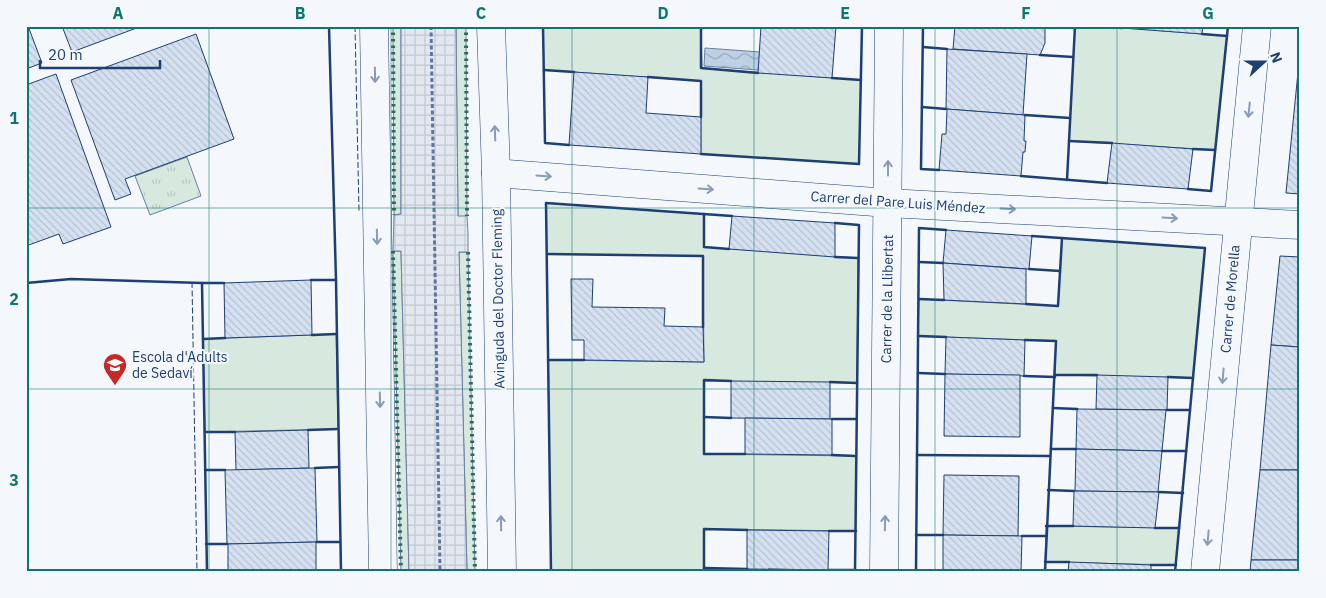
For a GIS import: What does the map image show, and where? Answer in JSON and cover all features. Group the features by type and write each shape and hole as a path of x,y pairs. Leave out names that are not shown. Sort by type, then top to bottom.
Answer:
{"street":[{"path":"374,26 383,572"},
{"name":"Avinguda del Doctor Fleming","path":"492,26 502,572"},
{"name":"Carrer de la Llibertat","path":"884,572 889,26"},
{"name":"Carrer de Morella","path":"1205,572 1257,26"},
{"name":"Carrer del Pare Luis Méndez","path":"496,173 888,203 1300,225"}],"path":[{"path":"431,26 440,572"}],"green space":[{"path":"393,26 401,26 401,214 394,215"},
{"path":"456,26 466,26 467,216 458,217"},
{"path":"543,26 701,26 702,68 861,80 859,164 701,154 701,81 544,70"},
{"path":"1075,26 1102,26 1227,36 1215,150 1069,141"},
{"path":"187,157 201,196 150,215 135,176"},
{"path":"546,203 704,214 704,247 858,258 857,383 704,381 704,454 856,456 856,531 704,529 704,572 551,572 548,360 704,362 703,256 547,254"},
{"path":"1062,238 1205,248 1193,378 1055,375 1056,341 918,336 919,299 1058,306"},
{"path":"393,251 401,251 409,572 401,572"},
{"path":"459,252 468,252 475,572 467,572"},
{"path":"336,334 338,429 205,432 203,339"},
{"path":"1046,526 1179,528 1176,565 1045,562"}],"shaded area":[{"path":"401,26 456,26 458,216 467,216 468,233 468,252 459,252 467,572 409,572 401,251 393,251 394,215 401,214"}],"water":[{"path":"705,48 760,52 758,70 704,66"}],"building":[{"path":"26,26 28,26 42,63 26,69"},
{"path":"62,26 142,26 72,52"},
{"path":"761,26 836,26 832,78 758,73"},
{"path":"955,26 1045,26 1045,43 1040,55 953,49"},
{"path":"1123,26 1203,26 1202,34 1122,28"},
{"path":"196,34 234,139 125,179 131,194 115,200 71,80"},
{"path":"947,49 1027,54 1023,115 946,109"},
{"path":"1300,62 1300,194 1286,193"},
{"path":"574,72 648,77 646,113 701,117 701,154 569,145"},
{"path":"56,74 111,227 63,244 59,234 26,246 26,85"},
{"path":"947,109 1025,115 1024,141 1026,141 1021,176 939,170 942,134 946,134"},
{"path":"1112,143 1193,149 1188,189 1107,183"},
{"path":"732,216 835,223 835,257 729,249"},
{"path":"946,230 1032,236 1029,269 943,263"},
{"path":"1280,256 1300,257 1300,347 1271,345"},
{"path":"943,263 1026,269 1026,304 944,300"},
{"path":"571,279 593,279 592,307 665,308 664,326 703,327 704,362 584,360 584,340 572,340"},
{"path":"311,280 312,335 225,338 224,283"},
{"path":"946,337 1025,340 1024,376 945,374"},
{"path":"1271,345 1300,347 1300,470 1260,470"},
{"path":"945,374 1020,375 1020,437 944,436"},
{"path":"1097,375 1168,377 1167,410 1096,409"},
{"path":"731,381 830,382 830,419 731,418"},
{"path":"1077,409 1166,410 1162,451 1076,449"},
{"path":"745,418 832,419 832,455 745,454"},
{"path":"308,430 309,468 236,470 235,432"},
{"path":"1076,449 1162,451 1158,492 1075,491"},
{"path":"315,468 317,542 227,544 225,470"},
{"path":"1260,470 1300,470 1300,560 1251,560"},
{"path":"944,475 1019,476 1018,536 943,535"},
{"path":"1074,491 1159,492 1155,528 1073,526"},
{"path":"747,530 829,531 828,570 747,569"},
{"path":"943,535 1022,536 1021,572 943,572"},
{"path":"316,542 316,572 228,572 228,544"},
{"path":"1251,560 1300,560 1300,572 1250,572"},
{"path":"1069,562 1151,565 1151,572 1068,572"},
{"path":"768,569 827,570 827,572 768,572"}],"hedge":[{"path":"393,26 394,215"},
{"path":"466,26 467,216"},
{"path":"393,251 401,572"},
{"path":"468,252 475,572"}],"fence":[{"path":"355,26 359,211"},
{"path":"192,282 197,572"}],"wall":[{"path":"329,26 336,280"},
{"path":"543,26 545,143 569,145"},
{"path":"701,26 701,68 758,73"},
{"path":"701,154 859,164 862,26"},
{"path":"923,26 921,169 939,170"},
{"path":"1067,180 1075,26"},
{"path":"1102,26 1122,28"},
{"path":"1188,189 1211,191 1228,26"},
{"path":"1202,34 1227,36"},
{"path":"923,47 947,49"},
{"path":"1040,55 1073,57"},
{"path":"544,70 574,72"},
{"path":"648,77 701,81 701,117"},
{"path":"832,78 861,80"},
{"path":"922,107 946,109"},
{"path":"1025,115 1070,118"},
{"path":"1069,141 1112,143"},
{"path":"1193,149 1215,150"},
{"path":"1021,176 1107,183"},
{"path":"551,572 546,203 732,216"},
{"path":"704,214 704,247 729,249"},
{"path":"835,223 859,225 855,572"},
{"path":"916,572 919,228 946,230"},
{"path":"1032,236 1205,248 1175,572"},
{"path":"1026,304 1058,306 1062,238"},
{"path":"547,254 703,256 703,327"},
{"path":"835,257 858,258"},
{"path":"919,262 943,263"},
{"path":"1029,269 1060,271"},
{"path":"26,283 71,279 202,283"},
{"path":"311,280 336,280 341,572"},
{"path":"207,572 202,283 224,283"},
{"path":"919,299 944,300"},
{"path":"312,335 336,334"},
{"path":"918,336 946,337"},
{"path":"203,339 225,338"},
{"path":"1025,340 1056,341 1045,572"},
{"path":"548,360 584,360"},
{"path":"918,373 945,374"},
{"path":"1055,375 1097,375"},
{"path":"1024,376 1055,377"},
{"path":"1168,377 1193,378"},
{"path":"731,381 704,380 704,454 745,454"},
{"path":"830,382 857,383"},
{"path":"1053,408 1077,409"},
{"path":"1167,410 1190,410"},
{"path":"704,417 731,418"},
{"path":"832,419 856,419"},
{"path":"308,430 338,429"},
{"path":"205,432 235,432"},
{"path":"1051,449 1076,449"},
{"path":"1162,451 1186,451"},
{"path":"832,455 856,456"},
{"path":"917,455 1050,456"},
{"path":"315,468 339,467"},
{"path":"205,470 225,470"},
{"path":"1048,490 1074,491"},
{"path":"1159,492 1183,493"},
{"path":"1046,526 1073,526"},
{"path":"1155,528 1179,528"},
{"path":"704,572 704,529 747,530"},
{"path":"829,531 856,531"},
{"path":"916,535 943,535"},
{"path":"1022,536 1046,536"},
{"path":"317,542 340,542"},
{"path":"206,544 227,544"},
{"path":"1045,562 1069,562"},
{"path":"1151,565 1176,565"},
{"path":"704,568 747,569"},
{"path":"828,570 855,570"}],"place":[{"name":"Escola d'Adults de Sedaví","path":"115,386"}]}
